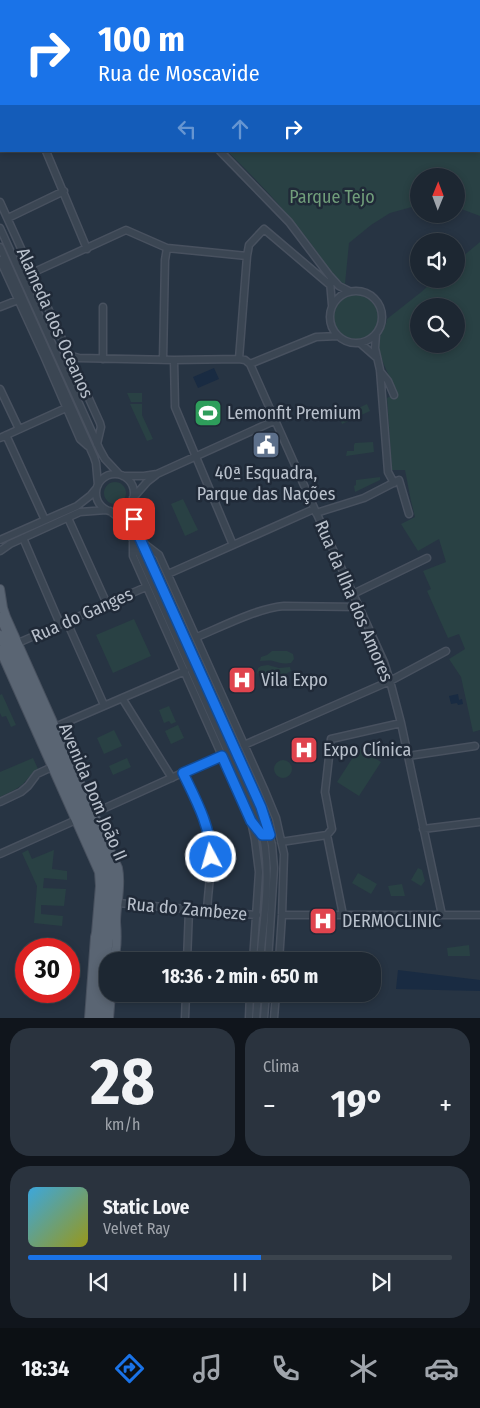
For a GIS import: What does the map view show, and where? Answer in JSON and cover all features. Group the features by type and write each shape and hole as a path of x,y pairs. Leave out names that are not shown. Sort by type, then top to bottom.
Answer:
{"main road":[{"name":"Avenida Dom João II","path":"0,589 1,602 6,617 118,868 115,952"},
{"name":"Avenida Dom João II","path":"0,618 110,865 113,883 102,1018"},
{"name":"Avenida Dom João II","path":"0,635 105,871 106,883 101,952"},
{"name":"Avenida Dom João II","path":"0,650 100,876 89,1018"},
{"path":"110,930 116,923"},
{"path":"93,971 99,964"},
{"name":"Avenida Dom João II","path":"96,1018 99,977"},
{"path":"109,1018 110,1002"}],"street":[{"path":"46,152 87,249"},
{"path":"221,152 289,222 339,286 349,291 359,291 368,294 376,300 381,308 382,318 375,340 376,357 380,370 388,472 394,483"},
{"path":"8,218 64,191"},
{"name":"Alameda dos Oceanos","path":"0,202 101,425 98,445"},
{"name":"Alameda dos Oceanos","path":"0,228 98,445 105,459 121,475"},
{"path":"239,359 249,245 264,229 330,284"},
{"path":"32,273 126,230 167,248 247,256"},
{"name":"Alameda dos Oceanos","path":"0,247 90,447 96,463 97,487"},
{"path":"163,360 165,260 167,248"},
{"name":"Alameda dos Oceanos","path":"0,260 80,440 90,447"},
{"path":"329,275 332,305 330,323 333,330 338,336 352,343 360,343 372,338 377,333"},
{"path":"332,305 340,296 349,291"},
{"path":"0,307 18,300"},
{"path":"102,359 103,307"},
{"path":"316,337 330,323"},
{"path":"69,353 75,358 84,359 239,359 245,360 250,364 316,337 338,336"},
{"path":"360,343 376,357"},
{"path":"76,370 77,363 84,359"},
{"path":"174,360 175,407 233,545"},
{"name":"Rua da Ilha dos Amores","path":"250,364 384,662 401,723 442,915"},
{"path":"380,370 388,381 394,395"},
{"path":"0,389 19,429"},
{"path":"45,520 3,436 66,408"},
{"path":"0,540 77,506 91,495 106,476 157,474 276,420"},
{"path":"0,551 10,544 85,511 117,512 124,510 147,482 157,474"},
{"path":"121,475 131,484 134,491 132,500 134,523 261,807 266,835"},
{"path":"168,574 315,511 364,498 399,480 409,514"},
{"path":"97,487 97,501 123,521 134,540 257,817 272,845 274,868 269,952"},
{"path":"68,518 106,604"},
{"path":"23,538 60,624"},
{"path":"134,540 133,556 251,821 259,872 254,952"},
{"path":"142,542 159,554 272,810 284,854 280,952"},
{"path":"353,594 427,558"},
{"name":"Rua do Ganges","path":"18,643 146,587"},
{"path":"197,637 273,607 358,607"},
{"path":"67,622 104,706"},
{"path":"190,649 193,629"},
{"path":"244,745 390,681 446,651"},
{"path":"56,727 185,671"},
{"path":"122,698 172,778"},
{"path":"282,842 327,835 332,829 325,792 331,739 401,723"},
{"path":"408,756 475,746"},
{"path":"94,813 222,756"},
{"path":"0,802 21,792 37,774 52,767"},
{"path":"183,773 205,822 209,836 211,857 207,911"},
{"path":"261,952 265,899 265,847 272,810"},
{"path":"0,854 76,820"},
{"path":"251,821 266,835"},
{"path":"423,829 480,822"},
{"path":"327,835 343,916"},
{"path":"259,886 266,866"},
{"path":"274,868 284,880"},
{"name":"Rua do Zambeze","path":"118,904 257,915"},
{"path":"187,952 189,909"},
{"path":"282,916 480,916"},
{"path":"185,1018 186,1002"},
{"path":"249,1018 250,1002"},
{"path":"256,1018 257,1002"},
{"path":"264,1018 265,1002"},
{"path":"274,1018 275,1002"}],"green space":[{"name":"Parque Tejo","path":"228,152 480,152 480,216 465,210 465,168 410,168 410,207 390,213 371,225 349,243 345,284 332,273 277,203"},
{"path":"480,242 480,730 473,732 461,677 449,659 465,649 459,634 448,638 427,591 431,589 423,571 446,562 439,539 418,551 401,524 415,517 405,470 392,470 387,398 397,393 383,362 378,345 387,319 410,301 410,353 465,353 465,298 414,298 426,288 465,288 465,254"},
{"path":"360,295 372,301 377,308 377,326 372,333 365,338 352,339 340,333 335,326 334,313 340,301 347,296"},
{"path":"127,393 142,393 142,402 131,402"},
{"path":"130,404 142,404 142,415 153,439 147,441"},
{"path":"367,404 370,411 342,424 339,417 342,416 344,420 352,417 350,412"},
{"path":"373,442 374,452 346,456 347,451 354,451 355,443"},
{"path":"380,477 380,480 355,492 356,480"},
{"path":"115,482 123,485 126,493 123,501 115,504 107,501 104,493 107,485"},
{"path":"183,499 198,530 185,536 171,504"},
{"path":"134,619 151,656 113,673 96,635"},
{"path":"272,651 287,651 293,654 294,659 291,663 260,661 261,657"},
{"path":"268,665 279,668 290,667 291,671 270,679 257,673 258,668"},
{"path":"2,694 16,725 11,727 6,716 2,717 0,713 0,695"},
{"path":"169,706 176,722 171,724 169,721 164,723 159,710"},
{"path":"178,725 184,738 171,744 165,731"},
{"path":"114,730 122,746 104,754 97,738"},
{"path":"359,748 381,762 359,796 337,782"},
{"path":"33,758 38,769 23,784 0,797 0,772"},
{"path":"127,758 131,767 113,775 109,766"},
{"path":"283,760 289,763 292,769 289,775 283,778 277,775 274,769 277,763"},
{"path":"28,850 32,859 54,850 52,869 67,871 67,880 44,878 43,888 66,889 64,906 41,905 41,914 63,916 62,926 34,923 37,886 22,853"},
{"path":"418,868 422,870 425,881 421,886 411,880"},
{"path":"358,873 377,884 371,894 352,883"},
{"path":"402,884 405,896 391,896 388,886"},
{"path":"469,945 470,956 448,956 447,948"}],"water":[{"path":"214,368 219,379 198,388 193,377"},
{"path":"458,694 459,700 462,699 463,704 451,704 449,696"},
{"path":"398,970 480,980 480,991 396,989"}],"place":[{"name":"Lemonfit Premium","path":"208,413"},
{"name":"40ª Esquadra, Parque das Nações","path":"266,445"},
{"name":"Vila Expo","path":"242,680"},
{"name":"Expo Clínica","path":"304,750"},
{"name":"DERMOCLINIC","path":"323,921"}],"route":[{"path":"134,519 137,532 261,807 270,835 262,835 251,821 222,756 183,773 206,825 211,857"}]}
